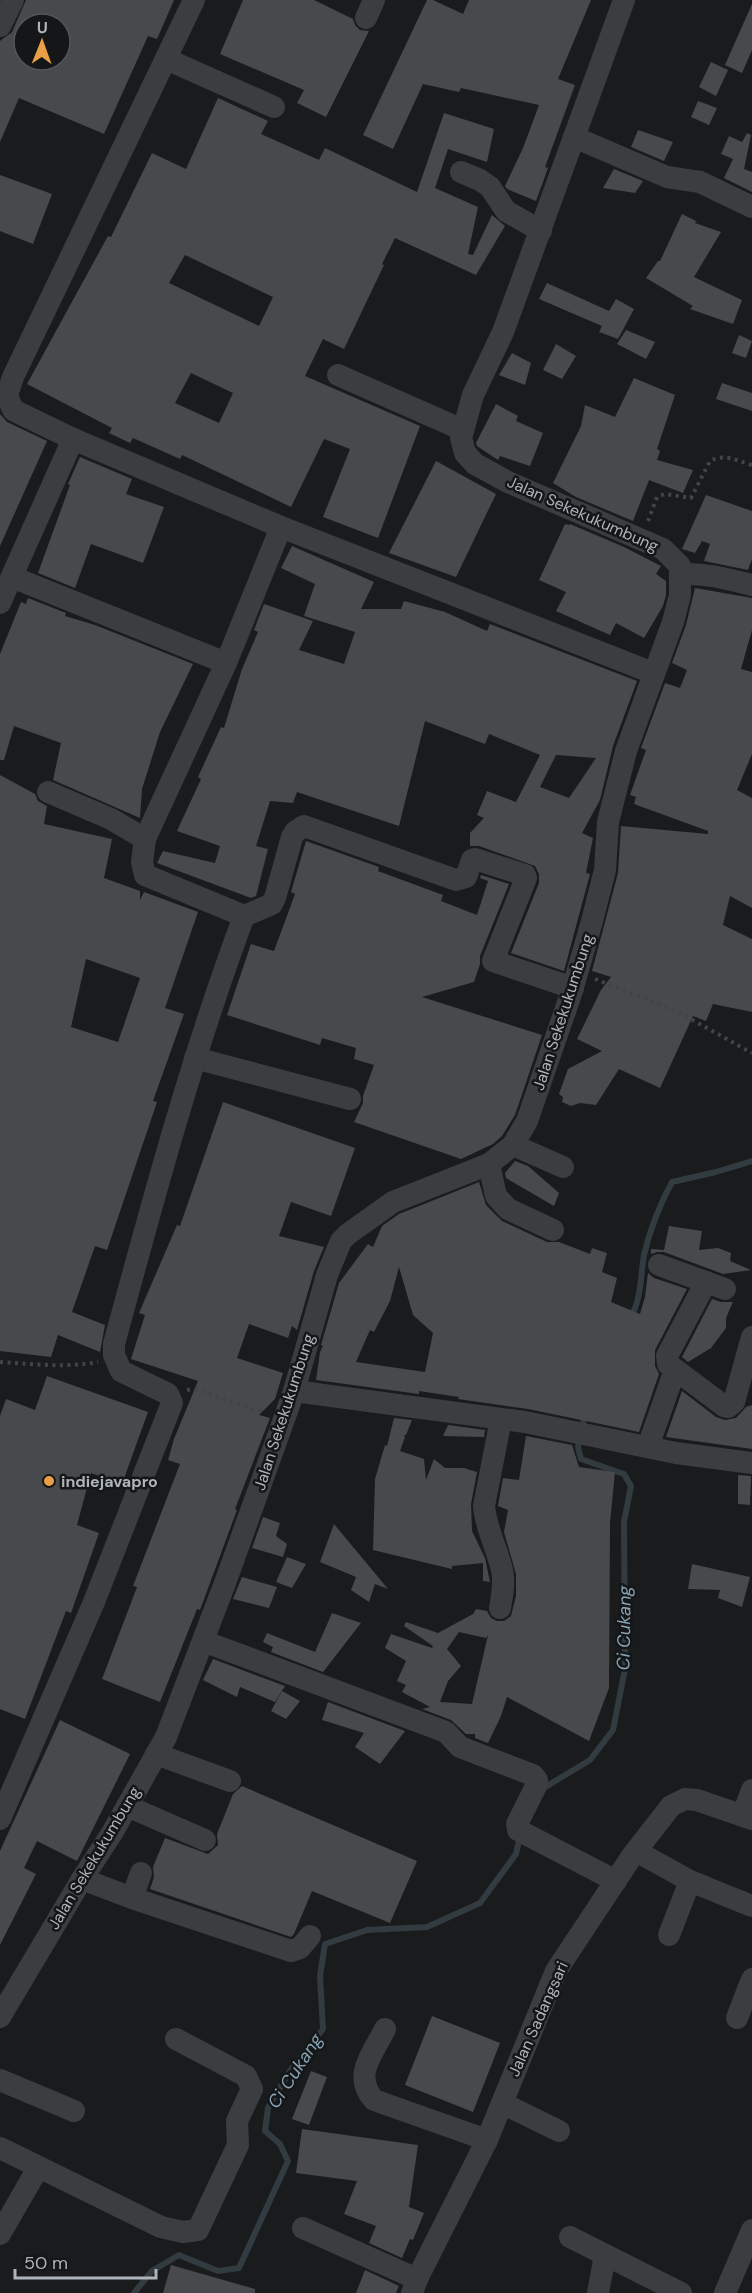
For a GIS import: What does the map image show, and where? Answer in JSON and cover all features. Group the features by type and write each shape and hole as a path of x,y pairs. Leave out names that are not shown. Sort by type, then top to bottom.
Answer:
{"street":[{"path":"0,26 13,0"},
{"path":"194,0 9,385 7,395 13,410 73,439 281,527 653,674"},
{"name":"Jalan Sekekukumbung","path":"0,2017 127,1806 165,1737 203,1641 294,1391 327,1275 341,1241 393,1202 489,1164 513,1145 527,1121 575,982 600,892 608,822 626,751 673,622 680,595 680,566 670,555 641,539 508,482 475,464 465,453 461,438 473,395 503,332 624,0"},
{"path":"166,59 274,107"},
{"path":"574,137 667,177 700,182 752,207"},
{"path":"461,172 485,183 506,211 541,231"},
{"path":"338,375 463,429"},
{"path":"0,603 73,439"},
{"path":"281,527 226,663 145,838 142,862 145,875 244,916 272,904 292,837 304,826 456,880 465,877 472,860 475,859 525,875 526,878 493,961 575,982"},
{"path":"681,574 698,573 721,576 752,585"},
{"path":"12,577 226,663"},
{"path":"48,792 111,819 145,838"},
{"path":"0,1819 94,1602 172,1403 168,1394 122,1371 114,1355 114,1344 147,1219 195,1058 244,916"},
{"path":"195,1058 350,1099"},
{"path":"513,1145 563,1167"},
{"path":"489,1164 496,1196 508,1209 553,1230"},
{"path":"659,1265 716,1285 667,1356 668,1364 724,1406 732,1405 746,1382 752,1337"},
{"path":"651,1438 675,1370"},
{"path":"294,1391 525,1422 676,1453 752,1463"},
{"path":"500,1608 504,1587 502,1569 485,1520 483,1506 501,1419"},
{"path":"203,1641 446,1732 460,1747 533,1774 537,1784 517,1824 522,1833 616,1881"},
{"path":"156,1754 230,1781"},
{"path":"748,1817 752,1790"},
{"name":"Jalan Sadangsari","path":"414,2286 487,2140 556,1971 636,1851 671,1806 685,1799 697,1800 748,1817"},
{"path":"127,1806 206,1840"},
{"path":"636,1851 690,1881 752,1906"},
{"path":"132,1898 141,1873"},
{"path":"82,1879 291,1951 300,1948 310,1936"},
{"path":"669,1935 690,1881"},
{"path":"737,2018 752,1979"},
{"path":"385,2030 364,2072 364,2087 374,2100 487,2140"},
{"path":"0,2148 161,2227 183,2232 198,2230 238,2145 237,2121 252,2089 246,2076 176,2038"},
{"path":"0,2080 74,2111"},
{"path":"502,2103 559,2131"},
{"path":"0,2234 38,2168"},
{"path":"303,2228 414,2286"},
{"path":"725,2293 752,2230"},
{"path":"570,2237 681,2293"},
{"path":"598,2293 605,2255"}],"path":[{"path":"641,539 657,497 665,494 691,498 710,461 722,456 752,465"},
{"path":"575,982 603,981 680,1013 752,1053"},
{"path":"0,1362 81,1365 114,1355"},
{"path":"168,1394 194,1389 284,1419"}],"building":[{"path":"26,0 174,0 157,39 148,36 104,134 19,98 0,142 0,41 12,32 12,72 72,72 72,12 21,12"},
{"path":"243,0 314,0 353,19 360,30 369,31 326,117 297,103 304,90 220,54"},
{"path":"427,0 433,0 463,14 469,0 591,0 558,79 575,85 545,167 548,168 536,201 507,189 505,186 523,148 539,105 461,88 459,92 423,84 393,149 363,135"},
{"path":"752,4 752,50 742,73 725,65"},
{"path":"711,62 728,70 716,96 699,87"},
{"path":"218,98 268,121 261,134 319,160 325,148 417,192 444,113 494,129 487,162 448,149 435,188 478,207 468,254 473,255 492,215 505,226 476,275 395,238 344,349 323,339 305,376 420,426 378,538 323,517 350,449 324,439 291,507 182,455 180,459 133,438 130,443 109,433 112,428 27,384 108,236 111,237 152,153 186,169","holes":["185,255 273,297 259,326 169,283","191,373 233,393 219,423 175,403"]},
{"path":"698,101 717,108 709,125 691,117"},
{"path":"638,130 673,142 664,161 631,147"},
{"path":"747,133 751,135 744,169 752,172 752,192 724,178 733,159 721,154 729,136 742,142"},
{"path":"614,169 643,181 635,193 603,188"},
{"path":"0,175 52,194 33,244 0,231"},
{"path":"682,214 696,221 695,223 721,232 694,277 742,300 733,324 690,309 693,306 646,278 660,261"},
{"path":"547,283 609,311 616,299 634,309 618,339 599,332 602,326 539,299"},
{"path":"626,330 655,342 646,359 617,344"},
{"path":"739,335 752,341 746,358 732,353"},
{"path":"556,344 576,356 562,379 543,370"},
{"path":"512,353 531,363 525,385 499,375"},
{"path":"634,378 675,395 657,449 660,451 657,460 693,470 683,493 649,480 633,521 576,497 553,483 581,426 585,405 615,417"},
{"path":"722,383 752,393 752,411 716,399"},
{"path":"496,404 518,416 516,421 543,433 530,466 500,456 498,460 477,446 476,443"},
{"path":"0,414 7,422 47,441 0,546"},
{"path":"80,457 132,479 126,494 164,507 143,563 91,544 75,588 38,573 70,485 68,484"},
{"path":"436,461 496,494 456,577 389,553"},
{"path":"706,495 752,511 752,559 748,570 704,561 710,544 702,541 695,553 682,549"},
{"path":"565,524 570,524 624,547 661,566 656,574 666,581 666,595 663,606 644,638 616,623 610,635 556,611 566,592 539,580"},
{"path":"292,546 374,582 361,609 401,609 404,601 445,612 487,631 490,624 637,681 613,746 600,800 582,833 593,838 586,873 590,874 564,971 511,953 539,883 539,874 535,866 479,846 470,846 470,833 484,818 477,815 487,791 516,802 540,755 489,734 485,744 425,721 399,826 297,792 293,803 270,801 256,846 268,849 256,896 251,898 157,863 163,851 215,863 220,846 177,831 201,779 198,777 221,727 224,728 242,669 258,632 254,630 264,604 313,621 299,650 344,664 355,632 304,616 315,584 281,568","holes":["556,755 596,758 569,798 540,787"]},
{"path":"695,588 752,598 752,630 741,669 752,672 752,754 737,790 752,798 752,908 730,896 723,925 752,939 752,1012 713,1004 706,1021 693,1016 660,1088 619,1069 596,1105 580,1103 571,1106 562,1102 563,1097 559,1094 568,1069 602,1051 577,1039 601,990 611,977 592,971 618,873 621,826 708,834 708,831 634,804 636,797 630,795 646,750 641,748 665,683 680,688 687,670 672,663 686,625"},
{"path":"28,598 66,613 65,616 95,625 193,664 160,732 142,789 140,818 53,780 61,743 14,726 4,760 0,760 0,654 21,602 26,604"},
{"path":"0,775 35,794 38,801 47,806 44,824 112,839 104,878 140,891 140,900 144,892 198,912 165,1008 184,1014 153,1101 157,1102 107,1250 95,1246 72,1312 105,1325 100,1352 58,1335 51,1357 0,1351","holes":["86,959 140,978 118,1042 71,1027"]},
{"path":"306,841 379,867 378,871 443,895 441,901 477,915 488,881 480,878 481,875 509,884 480,956 474,982 422,997 542,1035 515,1115 502,1136 493,1144 461,1159 354,1122 363,1103 363,1096 374,1065 354,1059 356,1048 322,1038 320,1045 227,1015 251,944 274,951 295,894 291,892"},
{"path":"223,1102 355,1148 331,1216 291,1202 279,1236 324,1247 314,1271 297,1330 292,1326 288,1338 249,1324 237,1358 283,1373 275,1399 259,1415 270,1418 200,1610 197,1609 160,1702 102,1679 137,1587 133,1586 180,1464 168,1460 174,1439 198,1381 131,1359 145,1315 139,1313 177,1225 180,1226"},
{"path":"515,1161 528,1166 559,1193 554,1206 506,1178 505,1173"},
{"path":"479,1182 486,1205 502,1221 547,1242 559,1242 590,1254 592,1248 607,1253 602,1272 617,1278 611,1302 640,1314 648,1273 654,1278 687,1289 655,1350 655,1366 659,1374 639,1432 528,1409 458,1399 459,1397 316,1380 323,1346 321,1345 339,1283 368,1244 373,1247 382,1226 399,1214","holes":["399,1267 413,1315 433,1333 425,1372 356,1362 370,1330 374,1332 390,1301"]},
{"path":"669,1226 702,1231 699,1250 718,1248 731,1253 730,1261 751,1270 723,1274 664,1252 651,1254 651,1249 664,1250"},
{"path":"712,1299 733,1302 726,1318 726,1328 711,1348 688,1362 682,1357"},
{"path":"47,1376 148,1412 122,1484 91,1473 77,1525 99,1533 71,1613 66,1611 25,1719 0,1709 0,1416 6,1399 35,1410"},
{"path":"682,1391 716,1417 725,1420 736,1418 746,1407 752,1405 752,1449 666,1437"},
{"path":"394,1418 412,1420 404,1435 400,1451 424,1459 426,1480 434,1459 445,1468 464,1468 477,1472 471,1504 472,1531 485,1558 490,1582 483,1581 483,1563 452,1566 452,1569 373,1550 375,1479"},
{"path":"448,1425 485,1430 484,1437 443,1436"},
{"path":"526,1436 572,1445 579,1467 615,1472 610,1523 609,1688 589,1741 507,1697 488,1743 475,1738 475,1734 466,1734 451,1720 422,1709 430,1707 402,1692 406,1685 397,1681 406,1661 385,1648 391,1634 432,1648 433,1646 404,1626 406,1622 438,1633 473,1614 476,1609 487,1611 491,1618 497,1621 504,1621 511,1616 516,1596 516,1574 504,1532 508,1510 498,1506 503,1478 519,1480","holes":["459,1632 486,1638 488,1635 472,1704 440,1702 448,1681 461,1666 447,1649"]},
{"path":"738,1475 751,1476 750,1505 738,1504"},
{"path":"263,1517 280,1523 276,1536 287,1544 283,1557 252,1548"},
{"path":"334,1524 388,1589 375,1584 369,1602 351,1590 356,1577 320,1562"},
{"path":"287,1557 306,1564 292,1588 276,1582"},
{"path":"692,1564 750,1577 742,1607 718,1598 720,1590 688,1589"},
{"path":"242,1577 277,1587 269,1608 233,1599"},
{"path":"332,1613 361,1623 323,1672 271,1652 273,1647 263,1642 267,1633 315,1652"},
{"path":"213,1659 285,1686 275,1702 240,1687 237,1697 203,1680"},
{"path":"282,1691 300,1701 286,1719 271,1711"},
{"path":"328,1702 405,1731 380,1764 355,1747 364,1733 322,1720"},
{"path":"60,1720 130,1754 77,1861 37,1841 24,1868 36,1874 0,1945 0,1851"},
{"path":"242,1786 417,1861 390,1923 312,1891 291,1937 150,1889 154,1877 153,1867 165,1838 208,1854 218,1845 217,1834 233,1794"},
{"path":"432,2016 500,2043 473,2112 405,2085"},
{"path":"311,2071 327,2077 309,2125 292,2119"},
{"path":"302,2129 418,2145 409,2207 424,2213 413,2240 410,2239 402,2258 369,2243 376,2226 344,2214 357,2181 296,2173"},
{"path":"171,2265 255,2289 255,2293 163,2293"},
{"path":"365,2270 399,2286 396,2293 356,2293"}],"waterway":[{"name":"Ci Cukang","path":"630,1318 639,1296 644,1255 649,1236 672,1182 752,1161"},
{"name":"Ci Cukang","path":"542,1789 590,1760 613,1730 625,1669 624,1522 631,1486 624,1474 581,1459 578,1447 585,1414"},
{"name":"Ci Cukang","path":"134,2293 152,2271 179,2255 218,2271 239,2268 288,2161 280,2144 265,2131 268,2108 290,2071 323,2029 320,1976 325,1944 367,1930 427,1927 480,1903 516,1854 520,1836"}],"place":[{"name":"indiejavapro","path":"49,1481"}]}
